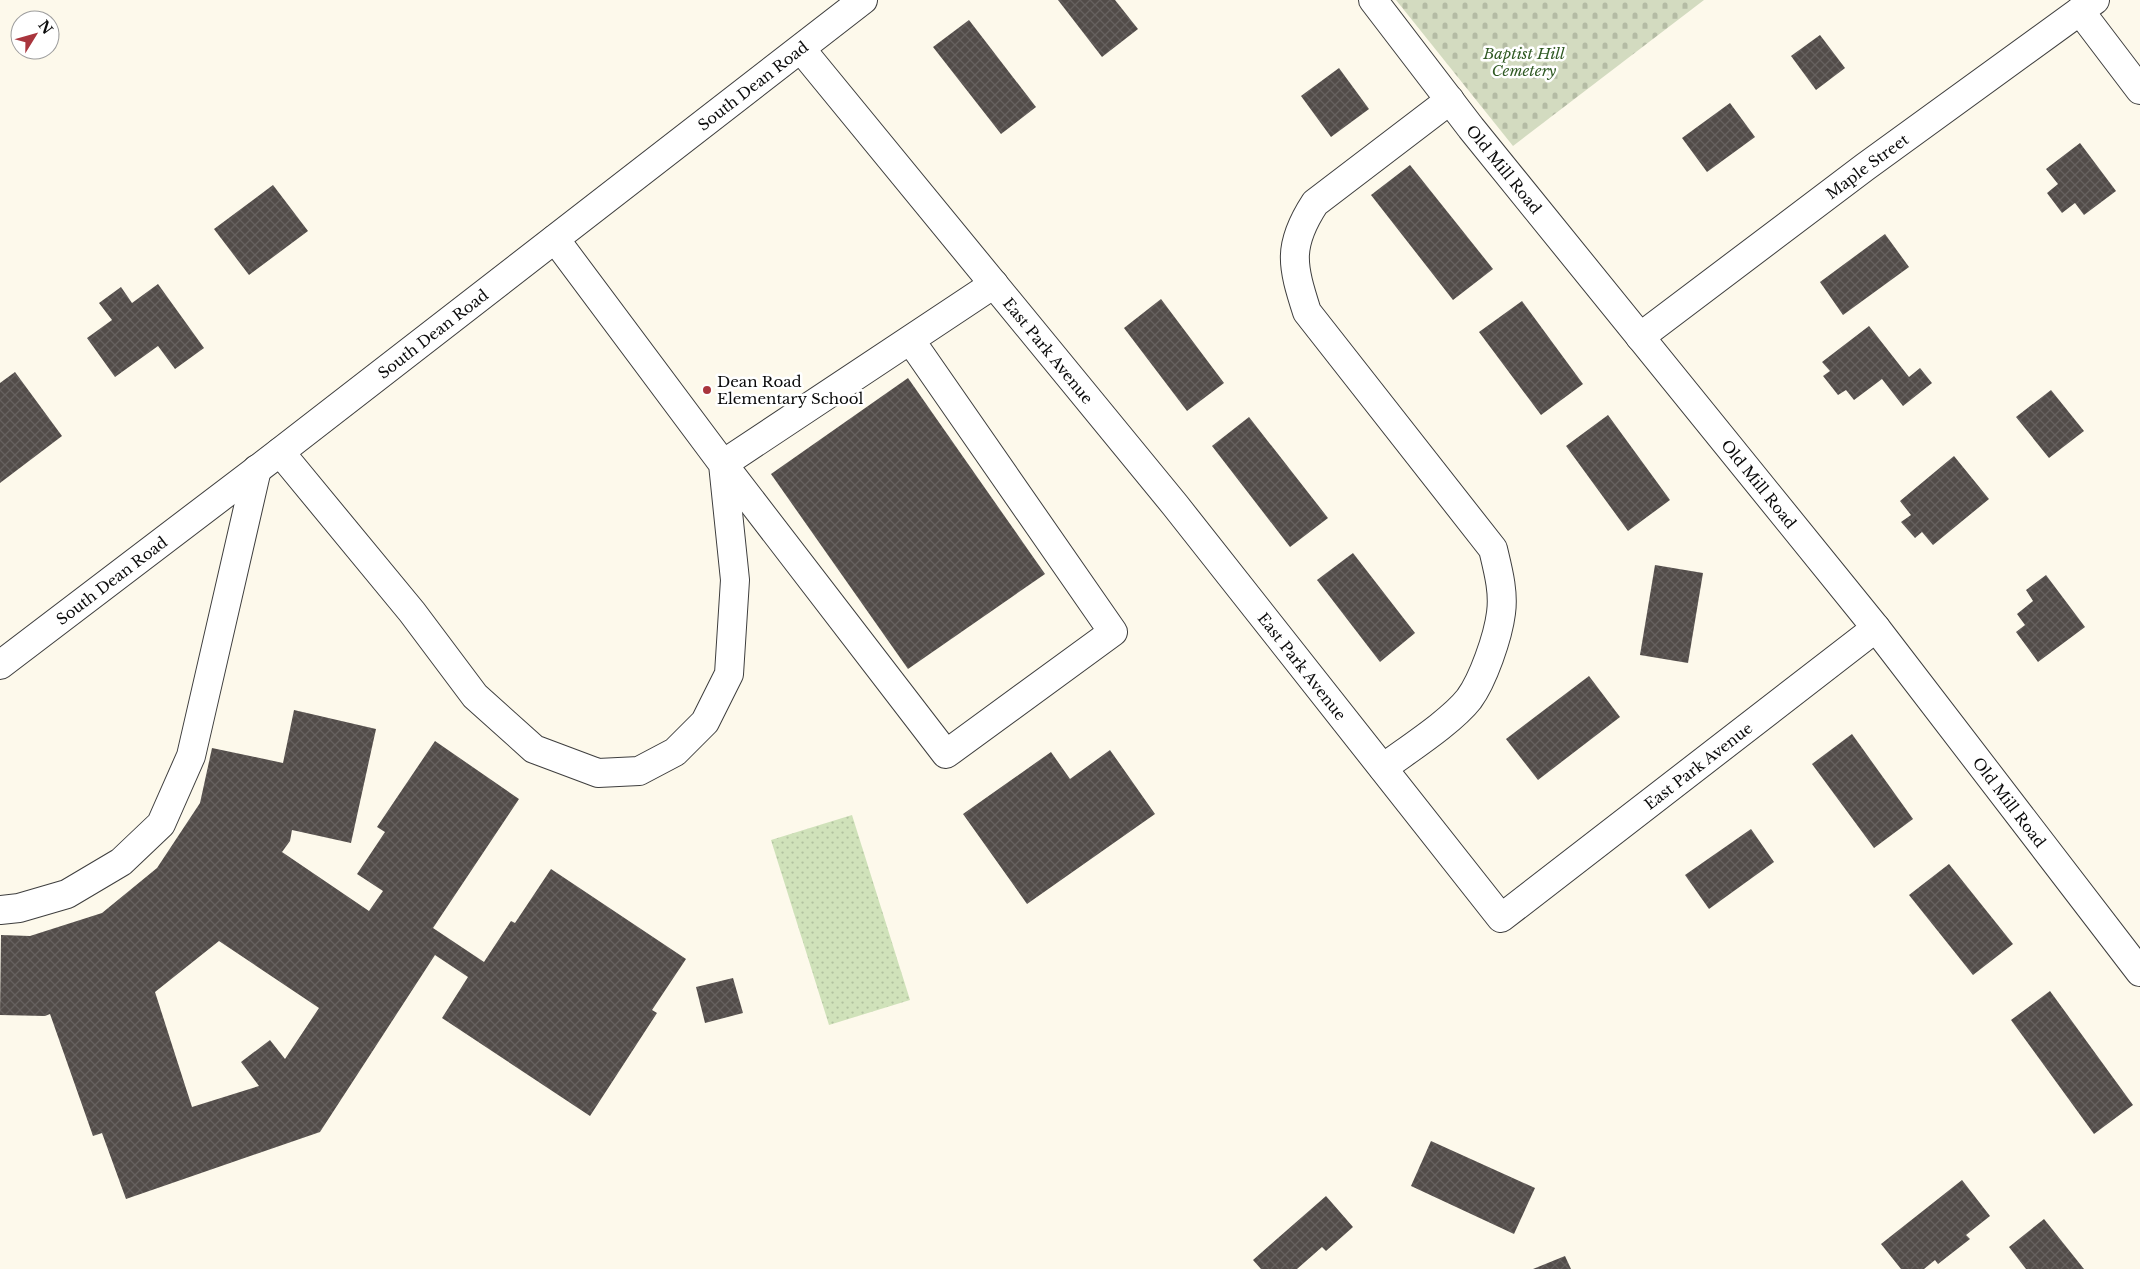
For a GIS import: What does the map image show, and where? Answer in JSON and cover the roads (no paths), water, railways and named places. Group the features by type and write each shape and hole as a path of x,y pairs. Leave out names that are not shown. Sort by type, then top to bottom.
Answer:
{"street":[{"name":"South Dean Road","path":"0,665 280,452 863,0"},
{"name":"Old Mill Road","path":"1373,0 1450,100 1876,628 2140,972"},
{"path":"2087,6 2140,90"},
{"name":"Maple Street","path":"1640,337 1865,167 2087,6"},
{"name":"East Park Avenue","path":"801,49 1175,505 1501,918 1876,628"},
{"path":"1383,768 1447,720 1469,699 1486,667 1501,613 1500,578 1493,549 1307,312 1299,287 1295,260 1295,241 1302,224 1315,203 1450,100"},
{"path":"555,239 723,464 946,754 1113,632 911,341"},
{"path":"723,464 911,341 994,284"},
{"path":"280,452 412,612 475,696 534,749 598,773 639,771 675,752 705,722 729,674 734,580 723,464"},
{"path":"0,910 19,908 67,894 121,862 161,824 191,756 257,469"}],"place":[{"name":"Dean Road Elementary School","path":"707,390"}],"park label":[{"name":"Baptist Hill Cemetery","path":"1524,62"}]}
